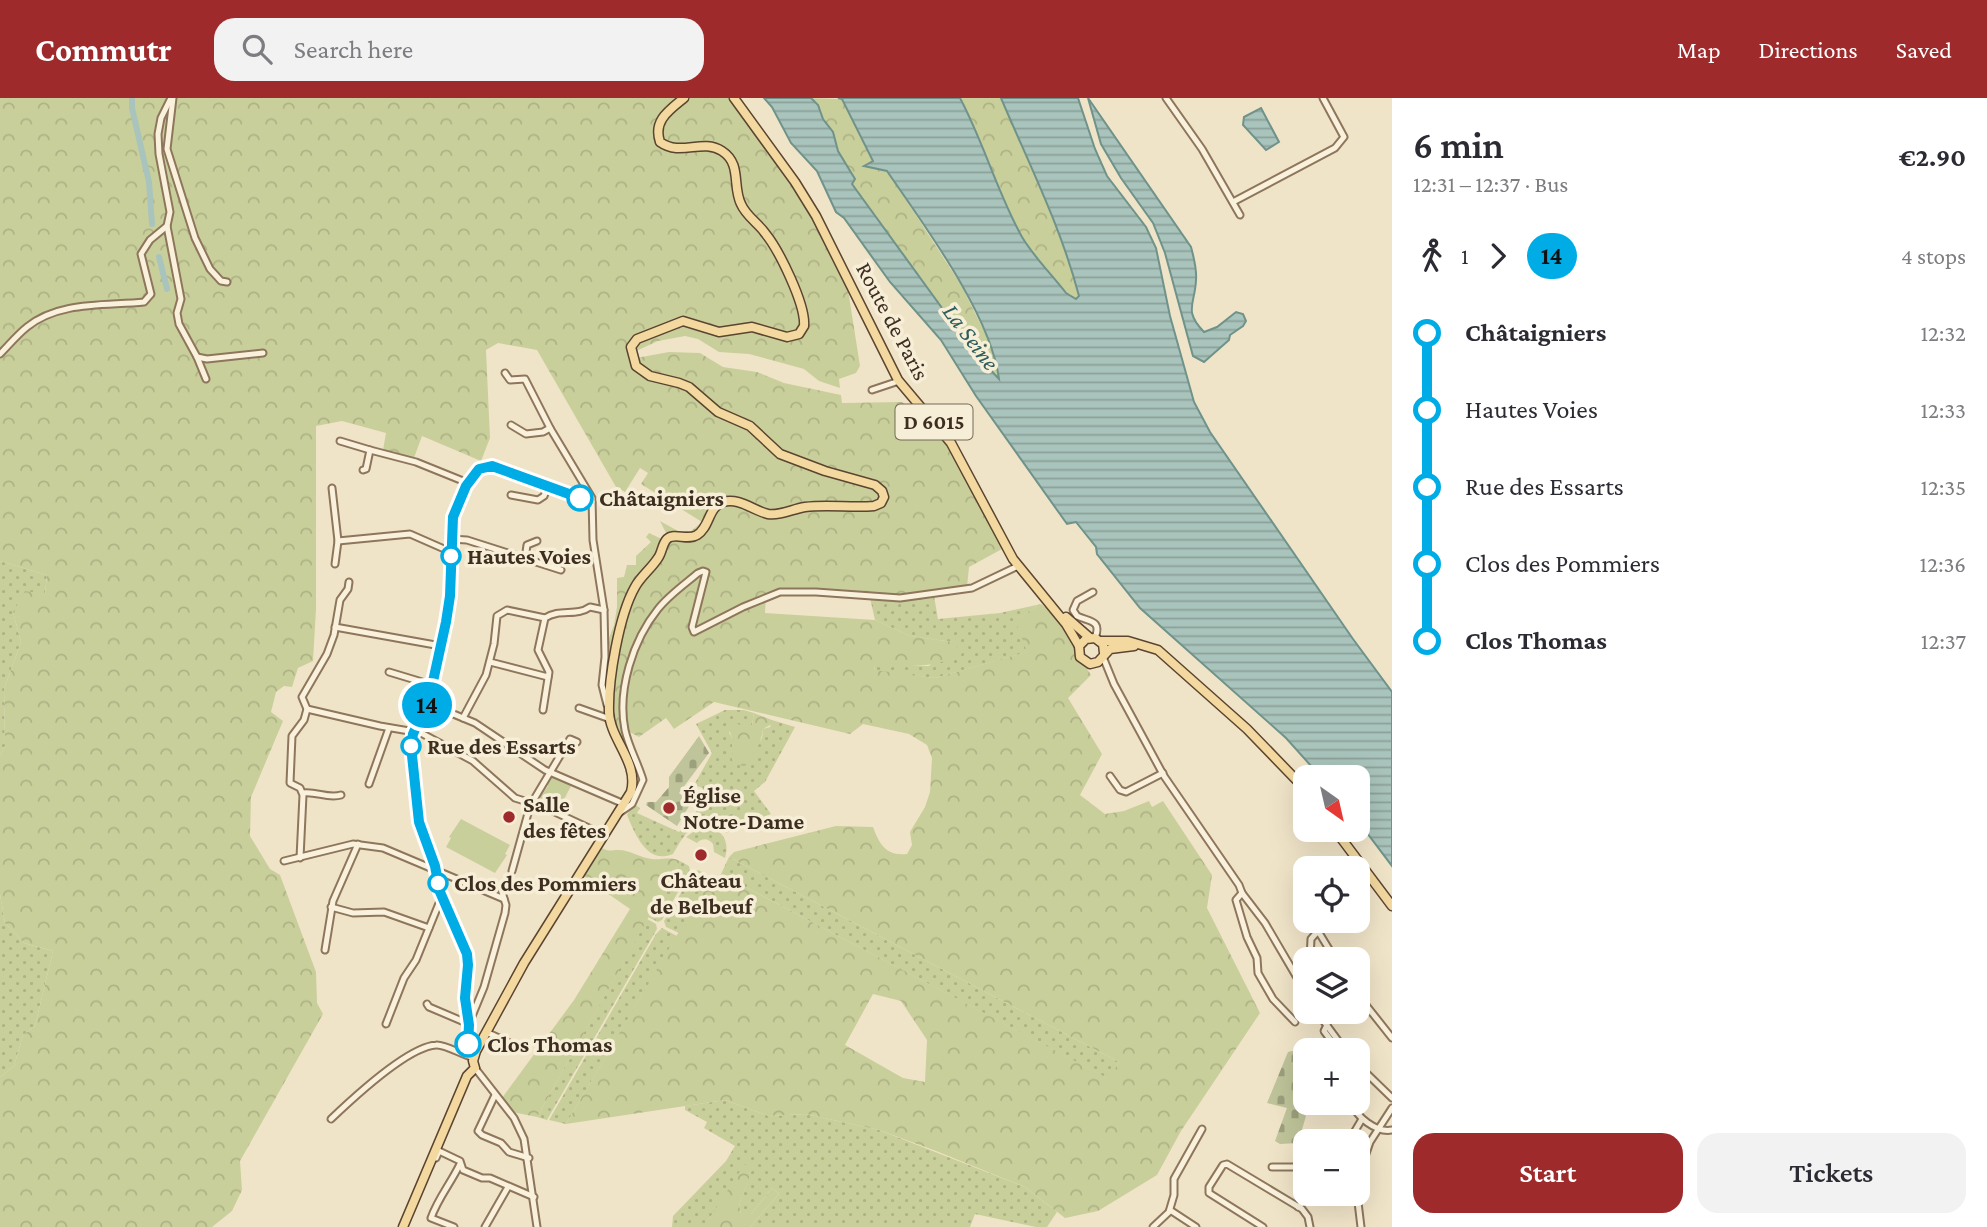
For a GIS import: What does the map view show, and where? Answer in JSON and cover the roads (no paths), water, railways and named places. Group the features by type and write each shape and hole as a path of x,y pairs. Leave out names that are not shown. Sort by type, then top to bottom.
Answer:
{"main road":[{"path":"403,1227 465,1079 475,1068 472,1057 542,933 605,836 632,788 632,774 610,719 609,707 613,667 628,601 641,576 656,561 666,540 672,537 696,536 704,529 715,507 727,501 738,502 764,513 777,514 807,507 874,506 884,498 882,491 875,485 825,471 780,454 750,426 718,412 689,387 650,376 636,366 631,353 633,343 677,323 691,322 719,332 752,327 787,337 799,334 804,326 803,311 772,243 739,202 736,171 730,158 715,147 674,149 660,142 657,133 659,121 684,98"},
{"name":"Route de Paris","path":"734,98 791,176 816,216 900,381 954,448 1018,565 1044,595"},
{"name":"D 6015","path":"1044,595 1095,639"},
{"name":"D 6015","path":"1044,595 1079,646"},
{"path":"1095,639 1104,655"},
{"path":"1169,658 1138,647 1115,647 1093,664 1080,657 1079,646 1095,639 1142,643 1158,650 1169,658 1247,729 1293,777"},
{"path":"1344,842 1392,905"}],"street":[{"path":"172,98 161,118 158,134 170,212 167,226 181,299 177,313 178,324 197,357 205,379"},
{"path":"172,98 167,149 200,247 220,281 227,282"},
{"path":"1166,98 1202,149 1233,202 1237,214"},
{"path":"1233,202 1335,148 1344,137 1323,98"},
{"path":"1277,178 1280,185"},
{"path":"0,354 28,326 49,315 84,305 144,302 149,299 151,294 141,254 150,240 167,226"},
{"path":"197,357 220,358 263,352"},
{"path":"505,373 510,380 526,379 550,428 591,495 593,540 604,610 605,657 602,685 609,707"},
{"path":"872,390 900,381"},
{"path":"511,425 526,434 550,428"},
{"path":"340,442 416,462 468,484"},
{"path":"363,470 366,469 370,450"},
{"path":"331,1119 374,1079 434,1045 441,1045 472,1057 465,998 467,954 442,895 422,831 417,810 411,746 427,703 441,646 450,596 453,517 468,484 479,469 485,466 492,466 592,502"},
{"path":"510,495 538,500 544,496 548,486"},
{"path":"332,488 338,541 335,564"},
{"path":"338,541 410,534 451,552"},
{"path":"451,539 467,540 562,570"},
{"path":"524,559 527,545 537,541"},
{"path":"619,813 632,804 643,780 631,754 623,716 629,667 657,610 698,573 705,572 692,627 694,632 780,592 900,598 972,588 1018,565"},
{"path":"300,858 303,793 297,785 290,783 289,753 292,736 304,720 307,709 302,699 310,680 325,659 340,602 349,582"},
{"path":"1093,592 1077,601 1073,608 1077,616 1097,624 1095,639"},
{"path":"463,718 482,686 490,662 497,615 507,610 545,618 555,612 582,613 592,607 604,610"},
{"path":"543,710 549,672 538,652 545,618"},
{"path":"335,627 441,646"},
{"path":"1104,655 1114,684"},
{"path":"490,662 548,677"},
{"path":"1093,664 1102,668 1114,684 1163,773 1265,923 1293,971"},
{"path":"389,672 432,685"},
{"path":"427,703 475,723 530,762 551,773 624,804"},
{"path":"579,708 610,719"},
{"path":"307,709 421,733 465,756 515,798 568,817 605,836"},
{"path":"369,783 389,728"},
{"path":"512,871 532,805 570,739 577,742"},
{"path":"1110,776 1120,790 1126,792 1163,773"},
{"path":"303,793 320,793 335,797 341,795"},
{"path":"325,950 331,907 358,844"},
{"path":"284,861 358,844 383,848 503,896 505,913 484,987 469,1024"},
{"path":"1242,892 1236,900 1257,958 1258,974 1273,999 1293,1021"},
{"path":"386,1024 442,895"},
{"path":"331,907 354,913 384,912 429,928"},
{"path":"1311,947 1311,939 1318,931 1328,947"},
{"path":"427,1004 469,1024"},
{"path":"1370,1010 1392,1038"},
{"path":"1329,1038 1324,1031 1327,1026 1336,1038"},
{"path":"486,1032 508,1042"},
{"path":"475,1068 519,1128 529,1158 537,1227"},
{"path":"1370,1076 1392,1097"},
{"path":"495,1095 478,1131 501,1143 509,1152 529,1158"},
{"path":"1370,1142 1392,1108"},
{"path":"1358,1115 1385,1131 1392,1130"},
{"path":"1356,1129 1362,1119"},
{"path":"1153,1227 1170,1210 1174,1180 1202,1129"},
{"path":"428,1176 439,1152 460,1163 463,1170 481,1178 490,1178 534,1197"},
{"path":"454,1227 432,1219 439,1199 448,1189 460,1163"},
{"path":"1263,1227 1209,1193 1209,1187 1223,1165 1227,1164 1242,1172 1298,1207 1307,1214 1310,1227"},
{"path":"1272,1167 1293,1167"},
{"path":"485,1227 508,1187"},
{"path":"1359,1206 1362,1227"},
{"path":"1170,1210 1196,1227"}],"water":[{"path":"764,98 811,98 818,105 823,119 833,132 838,151 855,179 852,184 974,352 999,379 983,327 954,271 887,171 864,166 873,161 842,99 838,98 960,98 1022,237 1066,293 1076,299 1079,296 1063,245 1001,98 1078,98 1107,176 1146,227 1156,248 1170,316 1194,402 1210,432 1392,692 1392,866 1370,837 1370,765 1310,765 1286,738 1140,608 1097,554 1096,547 1076,522 1067,524 976,396 941,340 890,282 844,218 836,212 817,171 791,143 772,107"},
{"path":"1088,98 1191,247 1196,276 1192,312 1198,324 1204,332 1217,327 1236,312 1243,314 1246,321 1243,326 1230,335 1229,340 1204,362 1193,356 1165,253 1153,223 1101,144"},
{"path":"1261,108 1279,142 1266,150 1243,125 1244,117"}],"waterway":[{"path":"132,98 149,182 152,224"},
{"path":"159,257 167,289"}],"place":[{"name":"Châtaigniers","path":"580,498"},
{"name":"Hautes Voies","path":"451,556"},
{"name":"Rue des Essarts","path":"411,746"},
{"name":"Église Notre-Dame","path":"669,808"},
{"name":"Salle des fêtes","path":"509,817"},
{"name":"Château de Belbeuf","path":"701,855"},
{"name":"Clos des Pommiers","path":"438,883"},
{"name":"Clos Thomas","path":"468,1044"}],"water label":[{"name":"La Seine","path":"971,337"}]}
